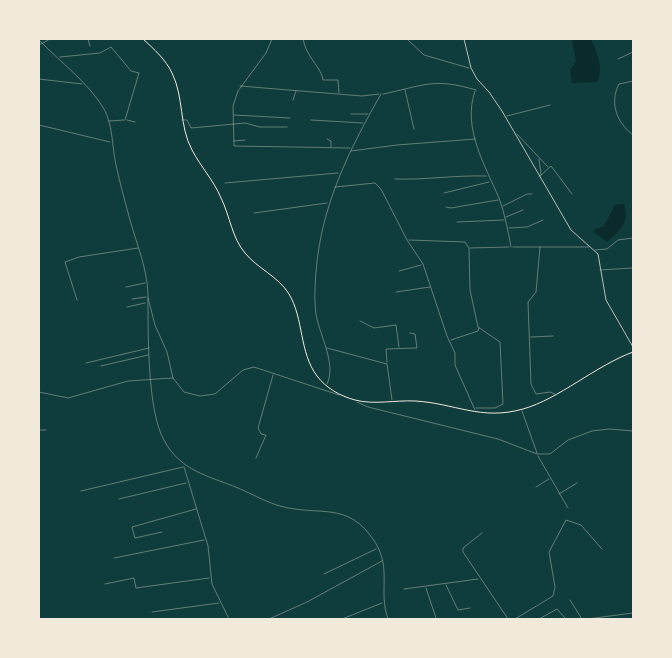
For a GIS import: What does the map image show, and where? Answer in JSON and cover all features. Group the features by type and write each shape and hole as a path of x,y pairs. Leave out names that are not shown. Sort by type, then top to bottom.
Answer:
{"main road":[{"path":"144,39 161,56 173,74 182,120 191,148 221,197 239,244 251,260 278,280 289,294 298,314 308,361 326,386 341,395 356,400 423,402 476,413 492,414 534,406 609,363 633,352"}],"street":[{"path":"39,46 50,39"},
{"path":"88,39 90,46"},
{"path":"272,39 266,53 240,86 233,103 233,141 235,146 352,148"},
{"path":"303,39 309,58 322,74 323,80 338,80 339,94"},
{"path":"407,39 424,55 471,68"},
{"path":"464,39 471,68 476,79 489,92 506,116 571,230 594,250 599,260 606,300 633,347"},
{"path":"39,40 58,57 102,106 108,121 122,188 147,282 148,297 155,324 167,352 173,378 178,388 184,392 207,396 222,390 249,368 274,373 330,394 341,395"},
{"path":"58,57 100,53 111,47 131,71 139,73 125,120"},
{"path":"618,59 633,52"},
{"path":"39,79 83,84"},
{"path":"633,81 619,84 615,107 619,122 633,134"},
{"path":"240,86 297,89 362,96 381,94 431,82 457,84 476,90 470,109 476,139 488,176 502,207 511,248"},
{"path":"405,88 414,129"},
{"path":"293,100 297,89"},
{"path":"326,386 329,376 325,348 316,314 315,294 319,250 334,187 350,151 381,94"},
{"path":"506,116 550,105"},
{"path":"351,114 370,114"},
{"path":"234,115 290,118"},
{"path":"108,121 125,120 135,122"},
{"path":"182,120 187,120 191,128 245,123 260,127 288,127"},
{"path":"311,120 365,123"},
{"path":"39,126 112,142"},
{"path":"515,134 548,167 551,166 554,169 572,194"},
{"path":"327,139 331,142 330,148"},
{"path":"350,151 406,144 476,139"},
{"path":"233,141 245,140"},
{"path":"539,157 540,176"},
{"path":"540,176 548,167"},
{"path":"225,183 340,173"},
{"path":"396,179 418,180 447,176 488,176"},
{"path":"444,194 491,182"},
{"path":"334,187 377,184 407,240 423,265 455,353 455,365 476,413"},
{"path":"502,207 526,194 532,194"},
{"path":"446,207 499,200"},
{"path":"254,213 329,203"},
{"path":"457,222 505,219 523,210"},
{"path":"508,228 527,227 543,220"},
{"path":"594,250 606,249 618,240 633,238"},
{"path":"407,240 465,242 469,248 470,290 479,328 500,342 503,404 496,408 474,408"},
{"path":"540,247 536,292 528,302 532,391 539,395 550,392 555,394"},
{"path":"469,248 591,247"},
{"path":"77,300 65,262 79,257 139,248"},
{"path":"400,271 423,265"},
{"path":"600,270 633,268"},
{"path":"126,287 147,282"},
{"path":"396,292 432,287"},
{"path":"132,299 148,297"},
{"path":"148,297 146,302 151,379 160,434 169,448 185,466 198,474 280,506 328,510 350,517 367,532 378,548 383,560 384,603 388,619"},
{"path":"127,307 146,302"},
{"path":"360,321 374,328 396,325 399,349"},
{"path":"450,340 478,331 479,328"},
{"path":"392,402 386,350 417,348 415,334 410,333"},
{"path":"529,337 553,336"},
{"path":"86,363 149,348"},
{"path":"325,348 387,364"},
{"path":"101,366 150,355"},
{"path":"256,458 266,435 262,434 258,428 274,373"},
{"path":"39,392 68,398 128,381 173,378"},
{"path":"356,400 368,407 498,439 537,454 550,454 568,440 592,431 609,429 633,431"},
{"path":"521,410 537,454 568,508"},
{"path":"39,430 46,430"},
{"path":"185,466 188,482 206,539 211,577 229,619"},
{"path":"80,491 185,466"},
{"path":"536,488 551,478"},
{"path":"119,498 188,482"},
{"path":"560,494 577,483"},
{"path":"162,532 136,538 132,528 197,509"},
{"path":"515,619 553,596 555,587 550,552 566,520 581,525 602,550"},
{"path":"482,533 462,550 508,619"},
{"path":"114,558 206,539"},
{"path":"324,574 378,548"},
{"path":"269,619 316,598 383,560"},
{"path":"105,584 134,578 136,588 211,577"},
{"path":"404,589 480,579"},
{"path":"445,583 458,610 470,608"},
{"path":"425,586 436,618"},
{"path":"570,600 582,619"},
{"path":"152,612 221,602"},
{"path":"342,619 384,603"},
{"path":"539,619 558,609 566,619"},
{"path":"587,619 633,613"}],"water":[{"path":"572,39 591,39 600,66 597,82 572,83 570,70 576,61"},
{"path":"624,204 626,216 623,226 607,242 594,232 595,229 604,226 615,205"}]}
